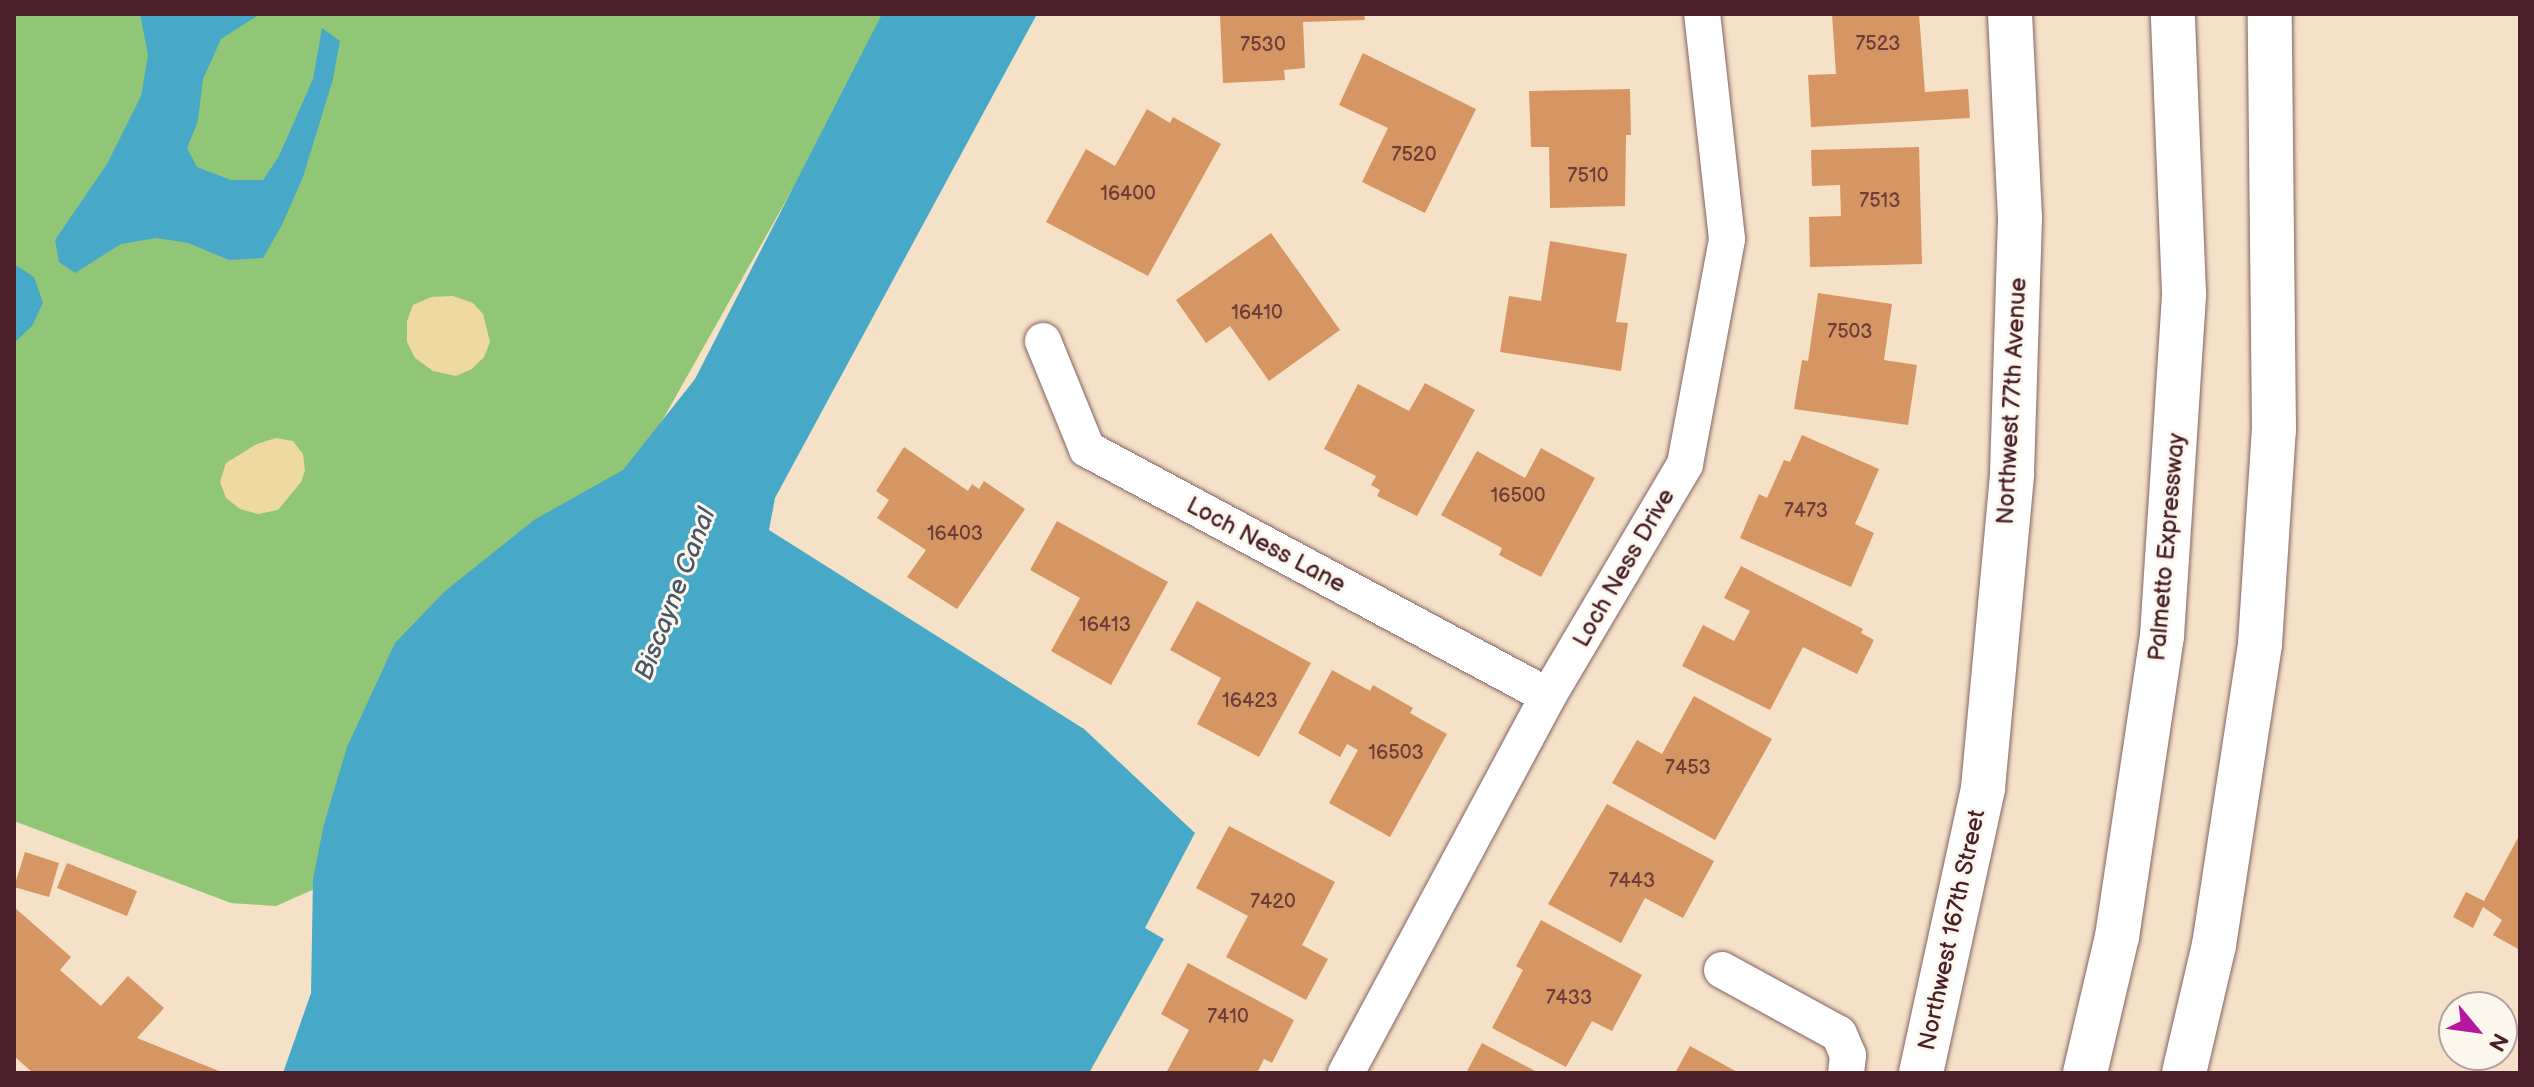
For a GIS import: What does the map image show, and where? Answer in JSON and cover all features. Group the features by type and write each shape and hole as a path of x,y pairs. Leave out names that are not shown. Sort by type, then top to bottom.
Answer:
{"main road":[{"name":"Northwest 77th Avenue","path":"1983,788 2012,457 2020,218 2010,14"},
{"name":"Palmetto Expressway","path":"2085,1073 2117,937 2162,636 2184,293 2173,14"},
{"path":"2184,1073 2214,945 2260,644 2274,430 2270,14"},
{"name":"Northwest 167th Street","path":"1921,1073 1983,788"}],"street":[{"name":"Loch Ness Drive","path":"1346,1073 1548,696 1685,464 1727,239 1702,14"},
{"name":"Loch Ness Lane","path":"1043,341 1087,449 1548,696"},
{"path":"1722,970 1839,1034 1848,1055 1846,1073"}],"green space":[{"path":"14,14 891,14 604,524 353,872 276,906 231,903 14,821"}],"sand":[{"path":"453,296 473,303 483,314 490,342 484,357 472,369 456,376 433,371 415,358 407,342 407,321 413,305 431,297"},
{"path":"276,438 293,441 303,454 305,471 301,482 278,510 258,514 240,509 226,498 220,482 226,463 257,444"}],"water":[{"path":"140,14 260,14 221,39 203,79 198,121 187,148 197,167 231,180 263,180 279,156 313,79 322,28 340,41 333,79 303,177 282,225 263,258 229,260 188,243 157,238 121,244 75,273 59,262 55,240 107,164 141,96 148,55"},
{"name":"Biscayne Canal","path":"882,14 1037,14 775,498 769,530 1084,729 1195,833 1145,928 1164,939 1089,1073 283,1073 311,993 313,879 324,824 347,747 395,643 445,591 534,520 623,470 695,379"},
{"path":"14,264 34,277 43,303 32,326 14,343"}],"building":[{"path":"1364,14 1365,20 1303,22 1305,68 1284,70 1285,80 1223,83 1220,16"},
{"path":"1832,14 1919,14 1925,92 1968,89 1970,118 1811,127 1808,75 1836,74"},
{"path":"1363,53 1476,109 1425,213 1362,182 1388,128 1339,105"},
{"path":"1630,89 1631,135 1626,135 1625,206 1550,208 1549,147 1531,147 1529,91"},
{"path":"1147,109 1170,123 1173,117 1221,144 1148,276 1046,222 1086,149 1115,166"},
{"path":"1919,147 1922,264 1810,267 1809,217 1841,216 1840,185 1812,186 1811,150"},
{"path":"1271,233 1340,330 1269,381 1230,326 1206,343 1176,300"},
{"path":"1550,241 1627,254 1616,322 1628,323 1621,371 1500,352 1509,296 1541,301"},
{"path":"1818,293 1892,304 1884,360 1917,365 1908,425 1794,409 1802,360 1808,361"},
{"path":"1425,383 1475,410 1417,516 1377,496 1380,490 1371,485 1376,476 1324,449 1358,384 1409,411"},
{"path":"1802,435 1879,469 1855,524 1874,533 1851,587 1740,538 1759,494 1767,498 1784,460 1790,462"},
{"path":"904,447 968,491 972,484 979,489 984,481 1025,509 957,609 907,577 926,550 877,518 889,500 876,491"},
{"path":"1541,448 1595,478 1541,577 1499,555 1502,548 1441,515 1477,451 1525,478"},
{"path":"1057,521 1168,582 1111,685 1051,651 1080,598 1030,570"},
{"path":"1741,566 1863,629 1861,633 1874,640 1857,674 1803,647 1770,710 1682,666 1703,625 1734,641 1750,611 1724,598"},
{"path":"1197,601 1311,663 1259,757 1197,724 1221,678 1170,650"},
{"path":"1332,670 1370,691 1373,685 1413,708 1410,713 1447,734 1390,837 1329,803 1358,750 1347,744 1340,757 1298,733"},
{"path":"1694,696 1772,739 1715,840 1612,783 1637,740 1662,754"},
{"path":"1607,804 1714,861 1683,918 1645,898 1621,943 1548,904"},
{"path":"1229,826 1335,882 1302,945 1328,959 1306,1000 1226,957 1248,916 1196,888"},
{"path":"2520,834 2520,950 2493,935 2502,920 2483,907 2473,928 2453,917 2466,892 2484,901"},
{"path":"25,852 59,863 49,897 14,887"},
{"path":"67,863 137,891 127,916 57,888"},
{"path":"14,907 71,957 60,970 101,1006 128,976 164,1008 137,1038 224,1073 33,1073 14,1056"},
{"path":"1541,920 1642,975 1612,1031 1592,1021 1566,1067 1492,1028 1523,970 1516,966"},
{"path":"1188,963 1294,1020 1272,1063 1264,1059 1257,1073 1166,1073 1189,1030 1161,1014"},
{"path":"1482,1043 1539,1073 1466,1073"},
{"path":"1690,1046 1739,1073 1675,1073"}]}
